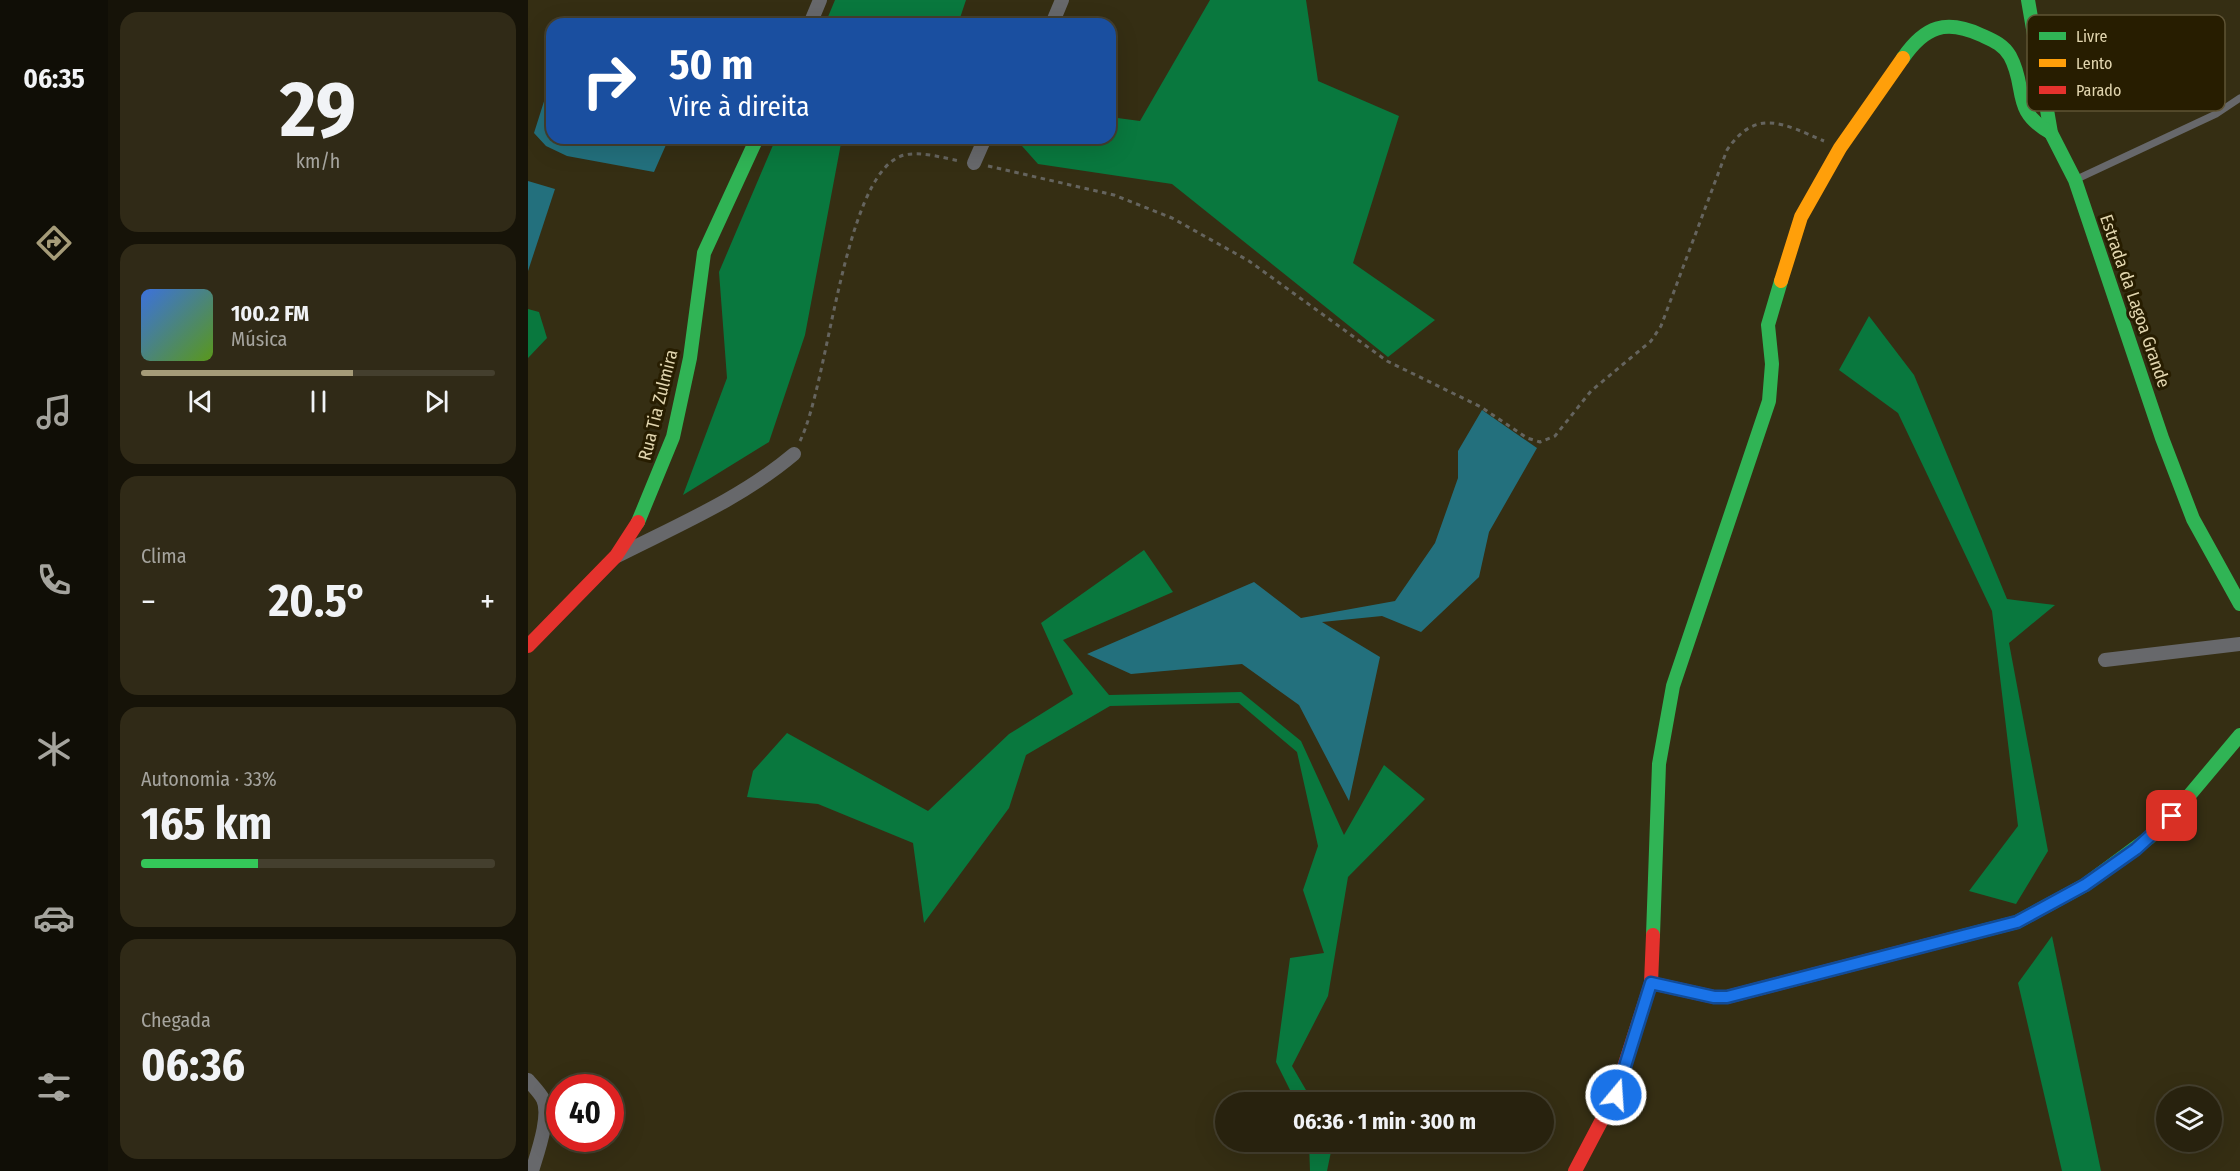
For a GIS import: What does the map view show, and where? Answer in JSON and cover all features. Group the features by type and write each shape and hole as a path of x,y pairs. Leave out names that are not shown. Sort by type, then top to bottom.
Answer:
{"street":[{"path":"812,18 820,0"},
{"path":"1054,18 1062,0"},
{"name":"Estrada da Lagoa Grande","path":"2028,0 2031,15"},
{"path":"1575,1171 1616,1095 1651,983 1659,764 1673,686 1768,401 1772,364 1768,325 1802,217 1840,148 1913,43 1931,30 1949,26 1964,27 1999,43 2010,56 2026,113 2035,124 2051,134"},
{"name":"Estrada da Lagoa Grande","path":"2047,111 2051,134 2075,180 2162,438 2193,519 2240,604"},
{"name":"Rua Tia Zulmira","path":"528,646 616,556 643,514 673,437 690,358 704,253 754,144"},
{"path":"974,164 982,144"},
{"path":"616,556 721,504 771,474 794,454"},
{"path":"2105,660 2240,644"},
{"path":"1651,983 1714,997 1727,997 2017,922 2085,885 2150,837 2172,816 2240,735"},
{"path":"528,1080 544,1100 545,1109 543,1134 532,1171"}],"lane":[{"path":"2225,108 2240,98"},
{"path":"2075,180 2220,111"}],"path":[{"path":"794,454 816,400 853,228 885,166 901,156 913,154 1022,172 1114,195 1172,219 1248,261 1387,361 1480,407 1527,438 1540,442 1555,436 1591,391 1652,341 1661,326 1727,150 1740,132 1751,126 1766,123 1788,126 1840,148"}],"green space":[{"path":"835,0 966,0 960,18 828,18"},
{"path":"1210,0 1306,0 1318,81 1399,116 1353,263 1435,320 1388,357 1172,184 1038,164 1020,144 1116,144 1116,118 1140,121"},
{"path":"773,144 841,144 805,335 769,442 683,495 727,378 719,272"},
{"path":"528,309 539,312 547,338 528,358"},
{"path":"1869,316 1914,375 2007,599 2055,605 2009,643 2048,851 2016,904 1969,891 2018,826 1992,611 1898,413 1839,370"},
{"path":"1144,550 1173,592 1063,640 1109,695 1241,692 1301,741 1344,835 1384,765 1425,799 1348,877 1328,996 1292,1066 1307,1092 1291,1092 1276,1062 1290,958 1324,953 1303,890 1318,846 1297,752 1239,703 1110,706 1026,755 1009,808 924,923 913,843 818,804 747,797 753,771 787,733 928,811 1009,734 1073,694 1041,623"},
{"path":"2052,936 2101,1171 2062,1171 2018,983"},
{"path":"1309,1152 1331,1152 1327,1171 1310,1171"}],"water":[{"path":"546,95 546,144 666,144 654,172 567,156 546,146 534,133"},
{"path":"528,181 555,189 528,271"},
{"path":"1482,410 1537,448 1489,532 1479,577 1421,632 1382,616 1322,622 1380,657 1349,801 1299,705 1242,664 1131,674 1087,654 1254,582 1301,618 1395,601 1435,543 1458,478 1458,451"}],"traffic: fast":[{"path":"2028,0 2031,15"},
{"path":"1903,58 1920,39 1937,28 1957,27 1969,30 2001,45 2010,56 2027,111"},
{"path":"2027,111 2038,124 2051,133"},
{"path":"2047,111 2051,133 2075,180 2162,438 2193,519 2240,604"},
{"path":"638,522 673,437 690,358 704,253 754,144"},
{"path":"1653,935 1659,764 1673,686 1769,401 1772,364 1768,325 1781,281"},
{"path":"1947,940 2017,922 2085,885 2150,837 2172,816 2240,735"}],"traffic: slow":[{"path":"1781,281 1801,217 1840,148 1903,58"}],"traffic: jam":[{"path":"528,646 616,556 638,522"},
{"path":"1575,1171 1615,1095 1651,983 1653,935"},
{"path":"1651,983 1714,997 1727,997 1947,940"}],"route":[{"path":"1616,1095 1651,983 1714,997 1727,997 2017,922 2085,885 2136,849 2172,816"}]}
